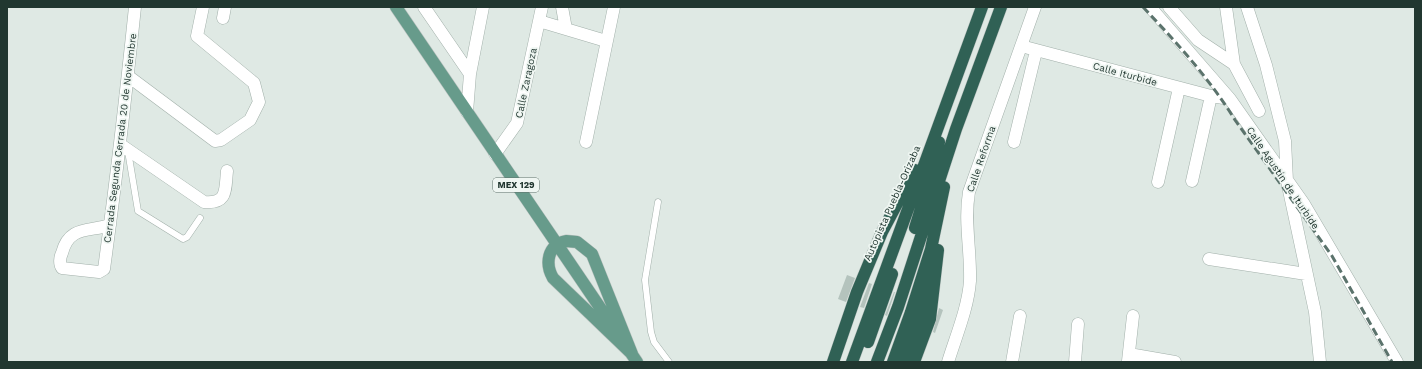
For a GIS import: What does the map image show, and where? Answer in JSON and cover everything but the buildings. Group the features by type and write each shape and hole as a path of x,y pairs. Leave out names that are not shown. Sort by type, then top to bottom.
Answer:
{"highway":[{"name":"Autopista Puebla-Orizaba","path":"852,362 982,7"},
{"path":"877,362 898,307 956,129 1001,7"},
{"name":"Autopista Puebla-Orizaba","path":"845,362 890,234 923,166 948,100"},
{"name":"Autopista Puebla-Orizaba","path":"861,362 929,168 948,100"},
{"name":"Autopista Puebla-Orizaba","path":"869,362 911,242 933,169 948,100"},
{"path":"833,362 857,292 882,232 918,164 948,100"},
{"path":"914,362 930,319 938,250 956,129"},
{"path":"885,362 925,249 956,129"},
{"path":"893,362 912,312 931,249 956,129"},
{"path":"903,362 920,316 938,250"}],"main road":[{"name":"MEX 129","path":"396,7 634,358"},
{"path":"566,241 577,242 592,254 634,358 553,278 548,270 548,260 551,250 556,245 566,241"}],"street":[{"name":"Cerrada Segunda Cerrada 20 de Noviembre","path":"110,225 77,232 63,248 60,266 65,270 99,272 104,269 124,147 128,76 135,7"},
{"path":"128,76 215,140 221,140 250,120 259,102 254,83 197,36 203,7"},
{"path":"424,7 470,74"},
{"path":"467,112 470,74 483,7"},
{"name":"Calle Zaragoza","path":"495,154 517,123 542,7"},
{"path":"562,7 566,29"},
{"path":"586,142 614,7"},
{"name":"Calle Reforma","path":"948,362 970,284 967,212 969,192 1035,7"},
{"name":"Calle Agustín de Iturbide","path":"1150,7 1230,99 1304,204 1397,362"},
{"path":"1169,7 1198,40 1234,64"},
{"path":"1226,7 1234,64 1259,111"},
{"path":"1248,12 1266,65 1286,141 1287,181 1315,312 1320,362"},
{"path":"539,21 606,41"},
{"name":"Calle Iturbide","path":"1021,46 1179,88 1230,99"},
{"path":"1014,142 1036,51"},
{"path":"1158,182 1179,88"},
{"path":"1192,181 1211,96"},
{"path":"124,147 204,202 216,203 222,199 227,171"},
{"path":"1209,259 1306,274"},
{"path":"1012,362 1020,316"},
{"path":"1133,316 1129,358 1176,362"},
{"path":"1074,362 1078,324"}],"lane":[{"path":"124,147 135,206 138,211 183,239 187,237 200,218"},
{"path":"658,202 645,280 651,332 654,342 669,362"}],"railway":[{"path":"1143,7 1204,75 1332,256 1392,362"}]}
